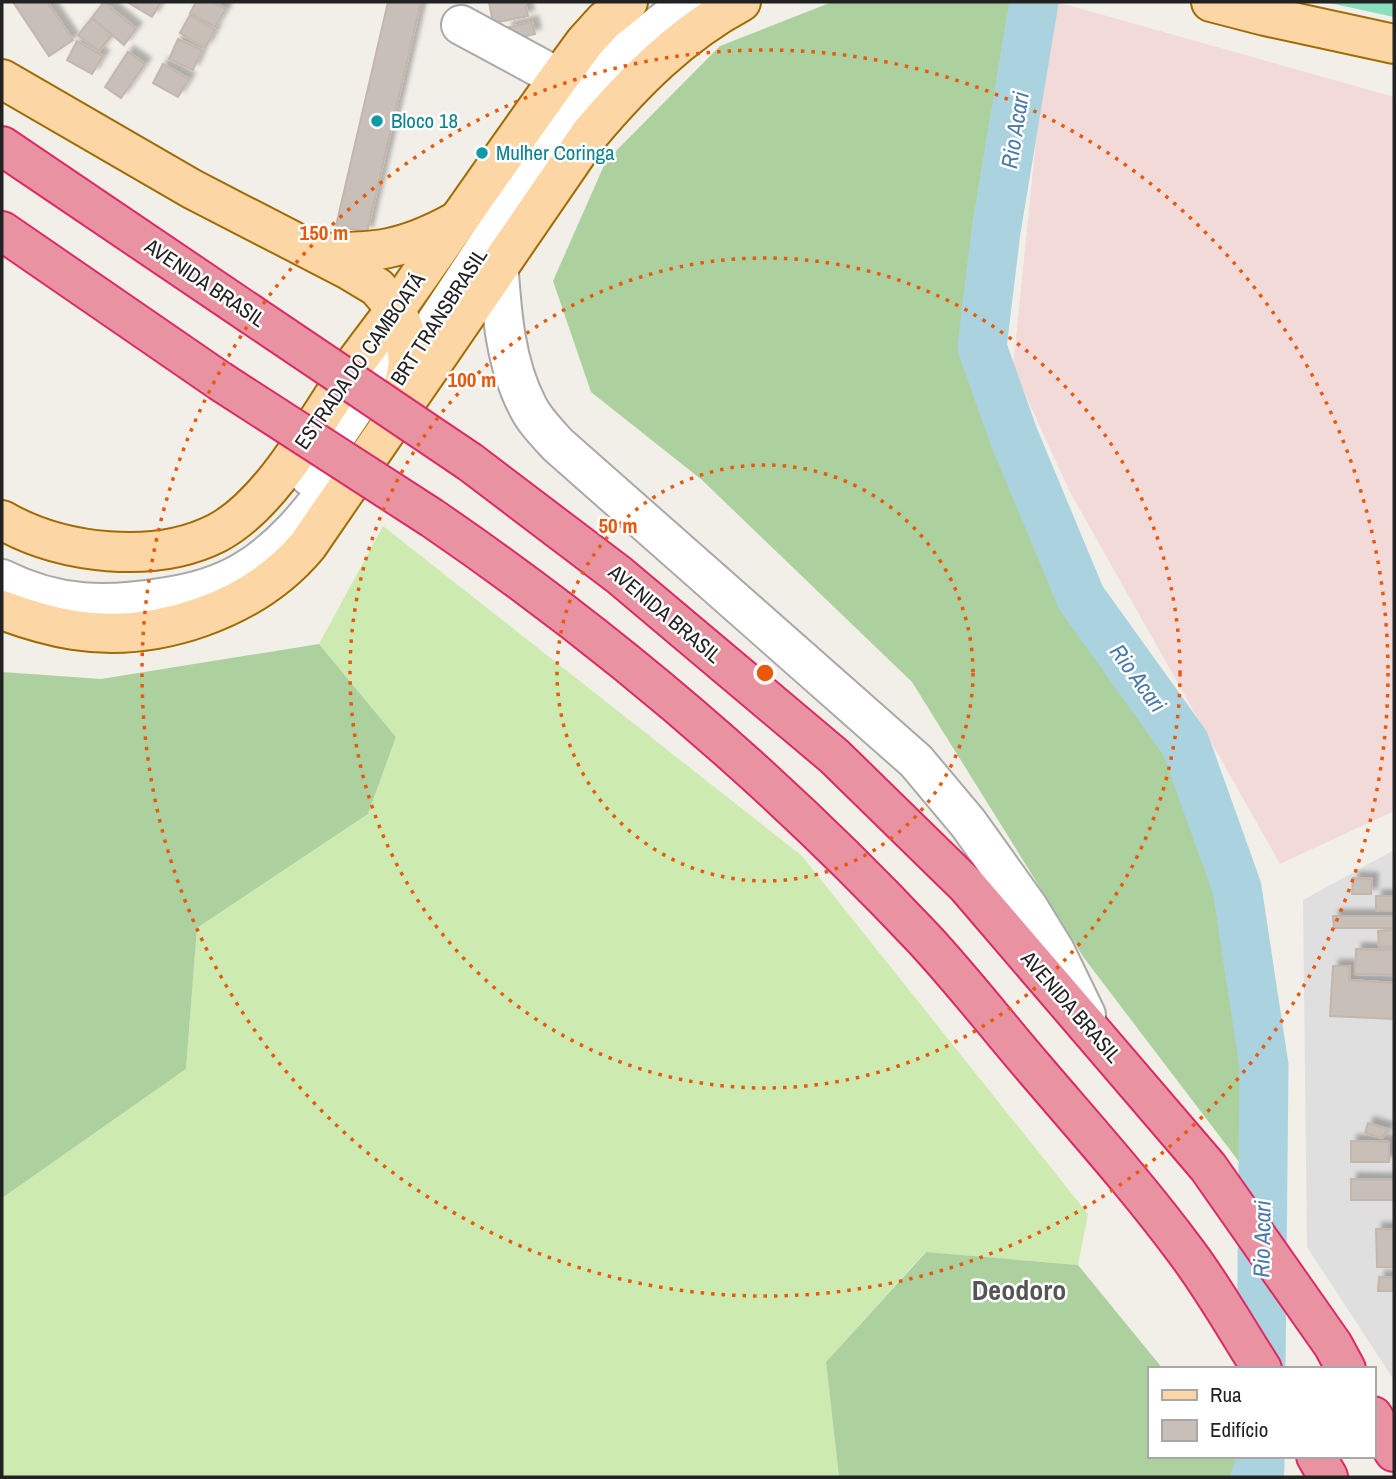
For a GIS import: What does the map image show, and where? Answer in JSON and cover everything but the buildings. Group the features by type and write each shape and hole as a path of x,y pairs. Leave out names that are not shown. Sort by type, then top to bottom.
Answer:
{"highway":[{"name":"AVENIDA BRASIL","path":"2,146 470,462 619,575 834,756 967,886 1208,1167 1340,1357"},
{"path":"2,231 220,381 508,570 648,681 800,815 925,941 1147,1201 1189,1255 1261,1367"},
{"path":"1375,1419 1394,1452"},
{"path":"1317,1458 1328,1477"}],"main road":[{"name":"ESTRADA DO CAMBOATÁ","path":"2,610 39,624 77,631 111,633 178,624 232,604 259,588 295,560 397,416 559,78 604,21 628,2"},
{"name":"ESTRADA DO CAMBOATÁ","path":"2,520 35,537 86,549 132,552 197,541 216,533 242,516 263,497 358,360 405,323 485,231 590,134 641,76 706,23 741,2"},
{"path":"1211,2 1394,44"},
{"path":"2,79 192,189 377,287 405,323 397,416"},
{"path":"316,253 370,252 485,231"}],"lane":[{"name":"BRT TRANSBRASIL","path":"485,231 577,80 615,39 660,2"},
{"name":"BRT TRANSBRASIL","path":"2,579 42,596 70,602 126,604 187,595 205,589 244,572 268,553 328,489 405,323 485,231 611,67 634,45 689,2"},
{"path":"461,25 559,78"},
{"path":"485,231 513,369 529,409 541,426 558,445 916,761 968,823 1027,907 1055,951 1098,1038"}],"shaded area":[{"path":"1050,2 1394,97 1394,811 1280,864 1070,492 1013,368"},
{"path":"1394,850 1394,1380 1307,1247 1303,900"}],"green space":[{"path":"832,2 1021,2 969,352 1069,602 1173,751 1223,893 1246,1067 1243,1167 1084,958 912,682 702,480 591,392 553,281 606,161 720,46"},
{"path":"1325,2 1394,2 1394,17"},
{"path":"383,526 802,856 1088,1214 1078,1265 925,1252 826,1362 839,1477 2,1477 2,1198 186,1069 197,928 368,814 396,737 319,644"},
{"path":"319,644 396,737 368,814 197,928 186,1069 2,1198 2,672 101,679"},
{"path":"926,1252 1078,1265 1161,1367 1148,1367 1148,1458 1237,1458 1253,1477 839,1477 826,1362"}],"waterway":[{"name":"Rio Acari","path":"1034,2 996,231 982,347 1014,437 1081,598 1185,743 1237,888 1264,1066 1261,1367"},
{"name":"Rio Acari","path":"1255,1477 1260,1469 1260,1458"}],"place":[{"name":"Bloco 18","path":"377,121"},
{"name":"Mulher Coringa","path":"482,153"}],"district":[{"name":"Deodoro","path":"1019,1290"}]}
